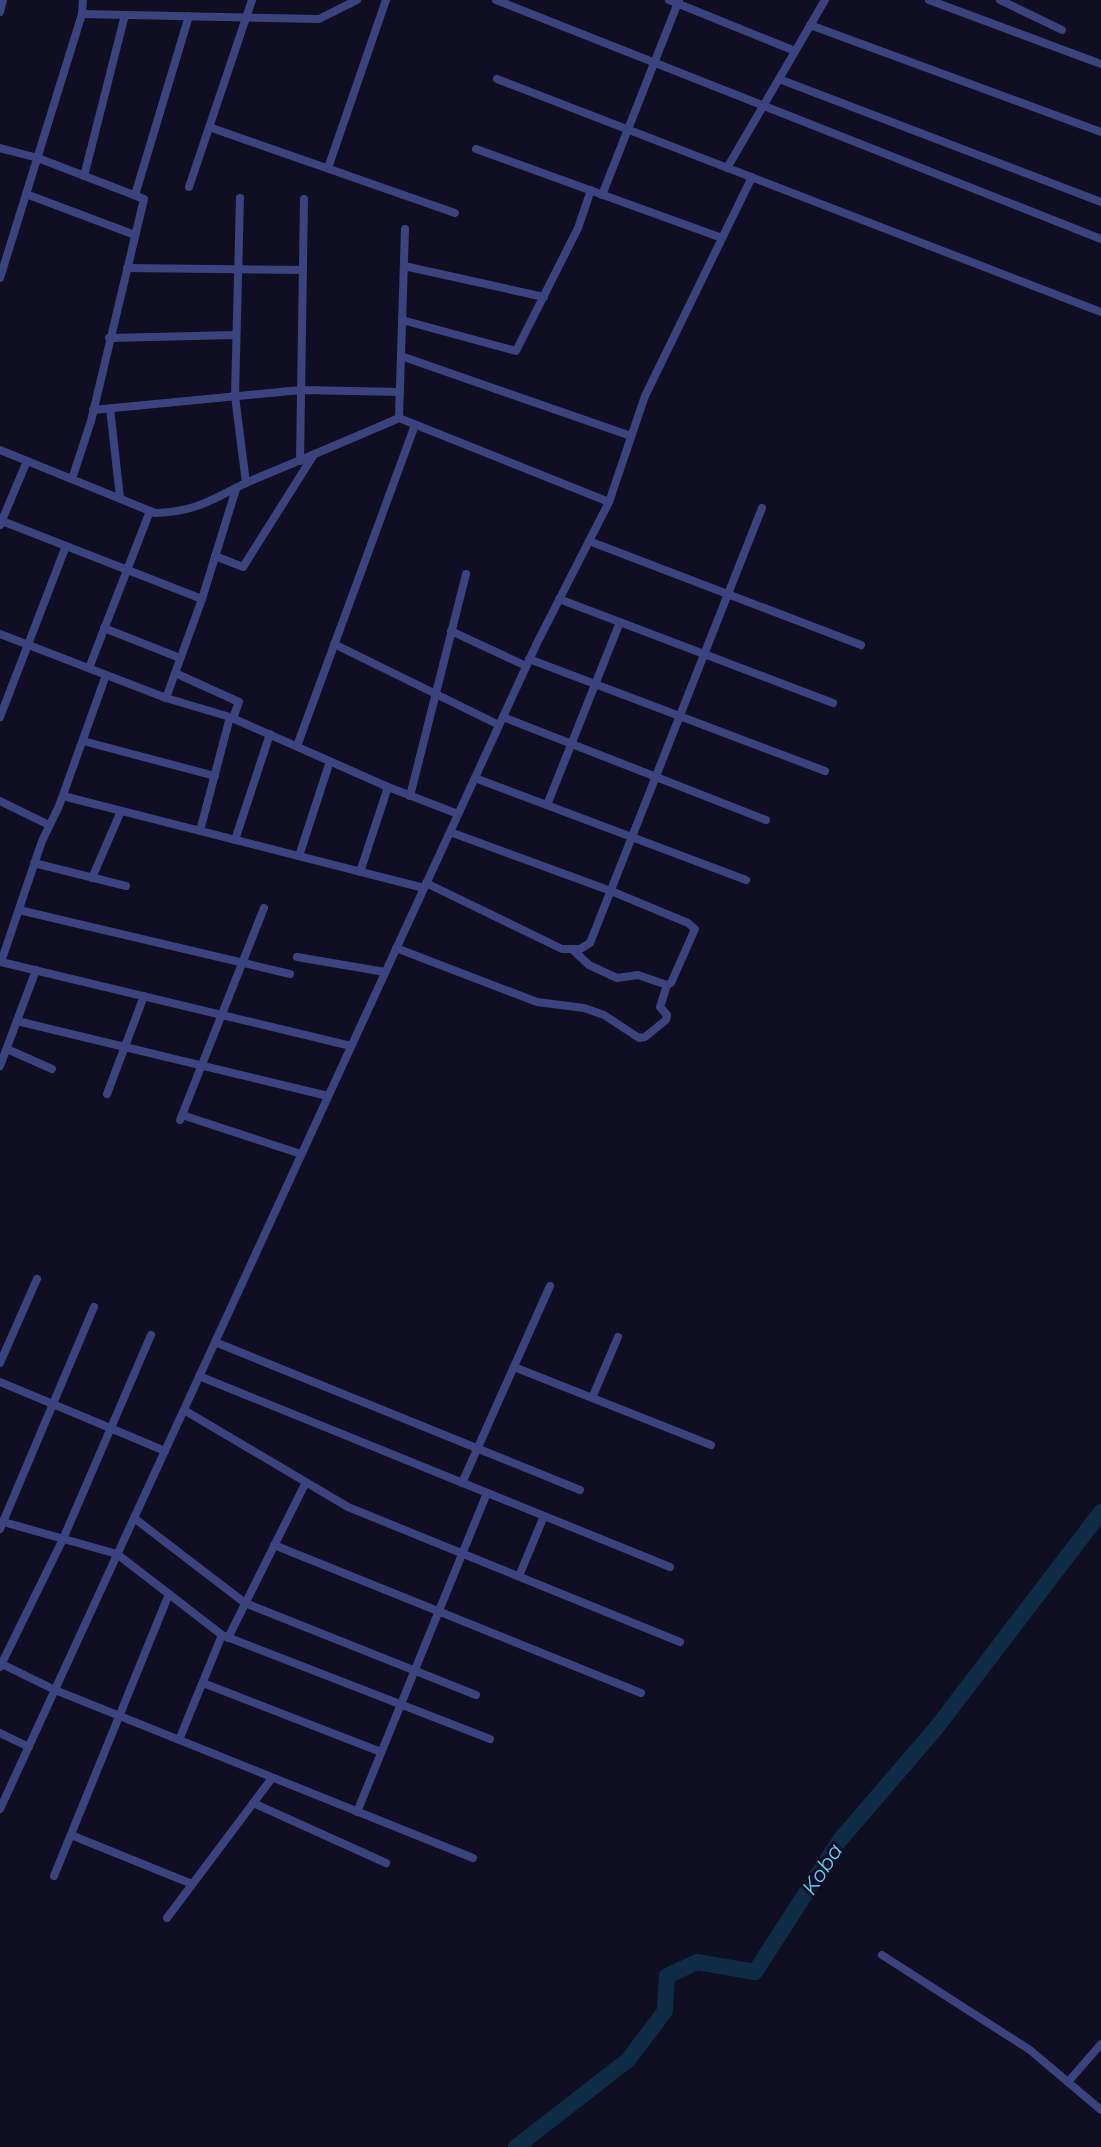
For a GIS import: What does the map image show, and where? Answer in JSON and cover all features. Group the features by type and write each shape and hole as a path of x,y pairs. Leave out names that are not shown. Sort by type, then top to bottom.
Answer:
{"street":[{"path":"0,12 3,0"},
{"path":"0,278 82,14 83,0"},
{"path":"189,187 252,0"},
{"path":"82,14 318,19 358,0"},
{"path":"328,168 386,0"},
{"path":"496,0 1101,239"},
{"path":"727,168 825,0"},
{"path":"929,0 1101,65"},
{"path":"1000,0 1062,30"},
{"path":"603,195 675,1 795,51"},
{"path":"84,176 125,15"},
{"path":"135,195 189,16"},
{"path":"810,24 1101,132"},
{"path":"497,79 1101,312"},
{"path":"779,79 1101,202"},
{"path":"209,127 455,213"},
{"path":"0,148 38,158 144,199 93,410 72,479"},
{"path":"475,149 722,238"},
{"path":"0,1807 528,663 609,502 645,396 752,177"},
{"path":"402,320 516,351 578,228 591,190"},
{"path":"26,194 135,235"},
{"path":"240,198 235,396 246,483"},
{"path":"300,461 304,200"},
{"path":"399,418 405,229"},
{"path":"404,266 544,297"},
{"path":"127,268 303,270"},
{"path":"109,338 236,335"},
{"path":"401,356 631,436"},
{"path":"93,410 301,390 400,392"},
{"path":"110,408 120,498"},
{"path":"0,450 155,513 177,512 200,507 246,483 399,418 609,502"},
{"path":"297,746 415,425"},
{"path":"215,556 243,567 315,454"},
{"path":"27,460 1,523 202,599"},
{"path":"166,698 202,599 236,489"},
{"path":"63,796 425,886 562,949 573,950 590,943 762,508"},
{"path":"89,668 150,510"},
{"path":"589,541 861,645"},
{"path":"0,717 66,546"},
{"path":"410,796 466,574"},
{"path":"559,599 833,703"},
{"path":"547,805 620,622"},
{"path":"104,628 180,658"},
{"path":"452,631 528,663 595,684 825,771"},
{"path":"0,634 166,698 232,717 388,787 458,814"},
{"path":"334,644 436,694 501,721 571,744 766,820"},
{"path":"175,673 239,702 232,717 200,831"},
{"path":"106,675 63,796 34,863 1,962 351,1046"},
{"path":"235,840 270,734"},
{"path":"83,741 215,776"},
{"path":"299,856 330,761"},
{"path":"475,778 746,880"},
{"path":"360,872 388,787"},
{"path":"0,801 49,825"},
{"path":"92,878 121,811"},
{"path":"396,948 537,1002 584,1008 604,1015 639,1038 645,1037 668,1018 660,1007 667,985 693,937 695,929 692,925 611,891 450,832"},
{"path":"34,863 126,887"},
{"path":"264,908 181,1117 301,1154"},
{"path":"19,910 290,974"},
{"path":"573,950 589,965 617,978 638,975 667,985"},
{"path":"297,957 385,972"},
{"path":"0,1066 36,970"},
{"path":"107,1094 144,996"},
{"path":"17,1021 328,1096"},
{"path":"6,1049 52,1069"},
{"path":"0,1363 37,1279"},
{"path":"462,1483 550,1286"},
{"path":"94,1307 1,1524 117,1554 225,1637 490,1739"},
{"path":"151,1335 63,1539 0,1665 55,1690 473,1858"},
{"path":"592,1398 618,1337"},
{"path":"215,1342 580,1490"},
{"path":"514,1367 711,1446"},
{"path":"199,1376 670,1567"},
{"path":"0,1382 165,1451"},
{"path":"184,1410 348,1507 680,1642"},
{"path":"179,1740 202,1683 306,1482"},
{"path":"357,1812 486,1493"},
{"path":"519,1576 544,1516"},
{"path":"134,1518 245,1602 476,1695"},
{"path":"274,1545 641,1693"},
{"path":"54,1876 169,1594"},
{"path":"202,1683 381,1752"},
{"path":"0,1733 29,1747"},
{"path":"167,1917 272,1778"},
{"path":"253,1802 386,1863"},
{"path":"71,1835 192,1884"},
{"path":"882,1955 1030,2050 1101,2110"},
{"path":"1068,2082 1101,2044"}],"waterway":[{"name":"Koba","path":"516,2147 628,2060 665,2011 667,1976 697,1962 755,1972 840,1840 937,1727 1101,1512"}]}
